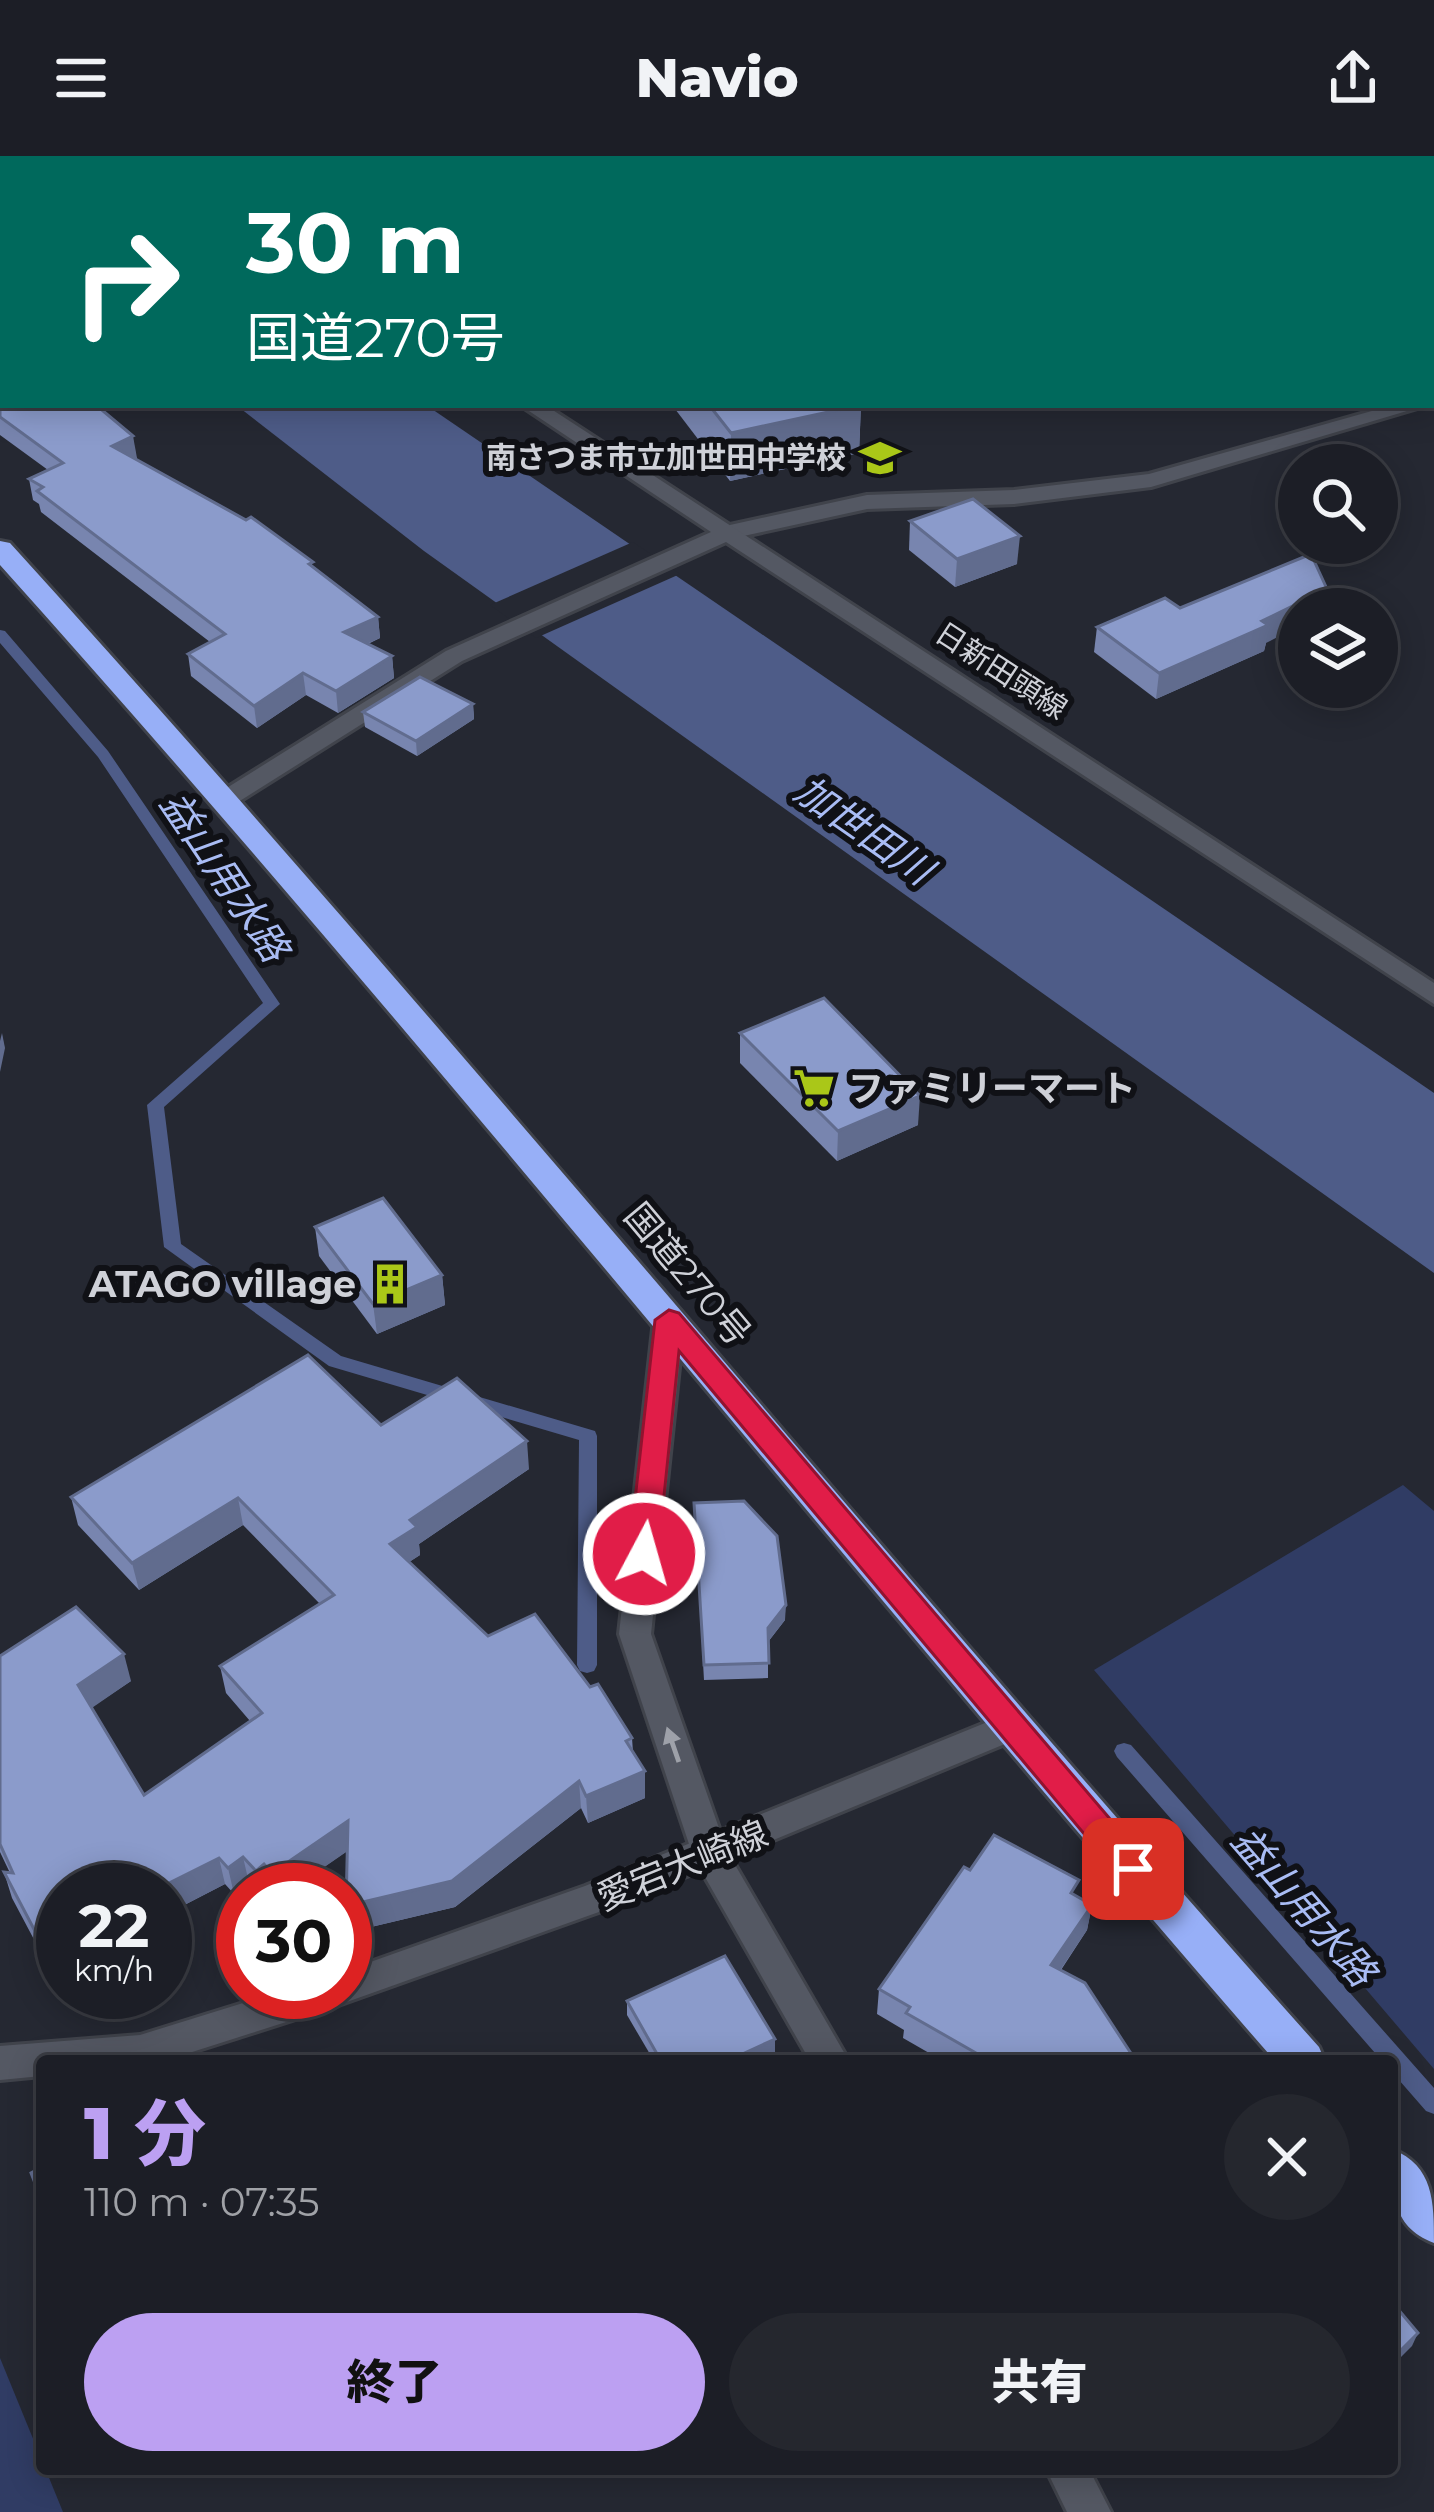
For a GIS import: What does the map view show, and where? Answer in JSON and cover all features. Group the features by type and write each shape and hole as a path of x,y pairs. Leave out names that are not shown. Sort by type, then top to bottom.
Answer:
{"highway":[{"name":"国道270号","path":"0,549 226,799 1012,1726 1298,2055"},
{"path":"1398,2177 1434,2221"}],"street":[{"name":"日新田頭線","path":"536,408 1434,995"},
{"path":"226,799 461,652 730,532 867,502 1013,497 1151,480 1405,408"},
{"path":"669,1320 635,1634 711,1856 827,2055"},
{"name":"愛宕大崎線","path":"372,1978 494,1939 711,1856 1012,1726"},
{"path":"98,2055 140,2052 244,2019"},
{"path":"0,2062 36,2059"},
{"path":"1069,2475 1090,2512"}],"shaded area":[{"path":"1403,1485 1434,1511 1434,2069 1094,1670"},
{"path":"0,2358 36,2446 36,2475 48,2475 63,2512 0,2512"}],"water":[{"name":"加世田川","path":"240,408 430,408 1434,1093 1434,1273 424,551"}],"pier":[{"path":"633,542 680,574 536,638 490,605"}],"building":[{"path":"0,408 100,408 133,436 112,446 246,520 251,517 313,562 309,564 378,617 344,632 392,656 336,691 303,673 254,706 188,654 225,634 37,491 43,487 29,479 63,463 0,417"},
{"path":"711,408 847,408 731,433"},
{"path":"973,499 1020,536 957,559 910,521"},
{"path":"1287,564 1316,564 1327,588 1278,588 1278,613 1262,621 1268,625 1159,673 1097,627 1165,598 1180,608"},
{"path":"420,677 473,704 416,741 363,712"},
{"path":"824,998 920,1096 838,1131 740,1033"},
{"path":"383,1198 442,1275 373,1304 315,1227"},
{"path":"308,1355 381,1425 457,1378 527,1441 410,1520 417,1527 390,1544 488,1636 535,1614 590,1687 598,1684 632,1738 626,1741 645,1771 586,1796 579,1781 452,1881 372,1900 372,1863 347,1863 348,1821 287,1863 249,1863 243,1857 224,1863 219,1858 192,1872 192,1863 36,1863 36,1933 4,1872 13,1873 0,1844 0,1656 76,1607 124,1654 78,1685 144,1795 262,1713 220,1666 334,1595 238,1498 132,1563 71,1497"},
{"path":"744,1501 777,1536 786,1605 768,1628 769,1663 704,1665 694,1503"},
{"path":"994,1835 1079,1880 1071,1893 1092,1905 1051,1965 1085,1983 1132,2055 980,2055 906,2013 910,2007 879,1989 964,1867 970,1870"},
{"path":"725,1956 775,2039 740,2055 658,2055 627,2001"},
{"path":"1398,2309 1418,2333 1398,2353"}],"waterway":[{"name":"益山用水路","path":"0,634 103,754 272,1004 155,1105 173,1247 335,1361 588,1436 587,1665"},
{"name":"益山用水路","path":"1124,1751 1391,2055"},
{"name":"益山用水路","path":"1398,2063 1434,2104"}],"place":[{"name":"南さつま市立加世田中学校","path":"880,458"},
{"name":"ファミリーマート","path":"814,1088"},
{"name":"ATAGO village","path":"390,1284"}],"route":[{"path":"644,1554 669,1320 1133,1869"}]}
